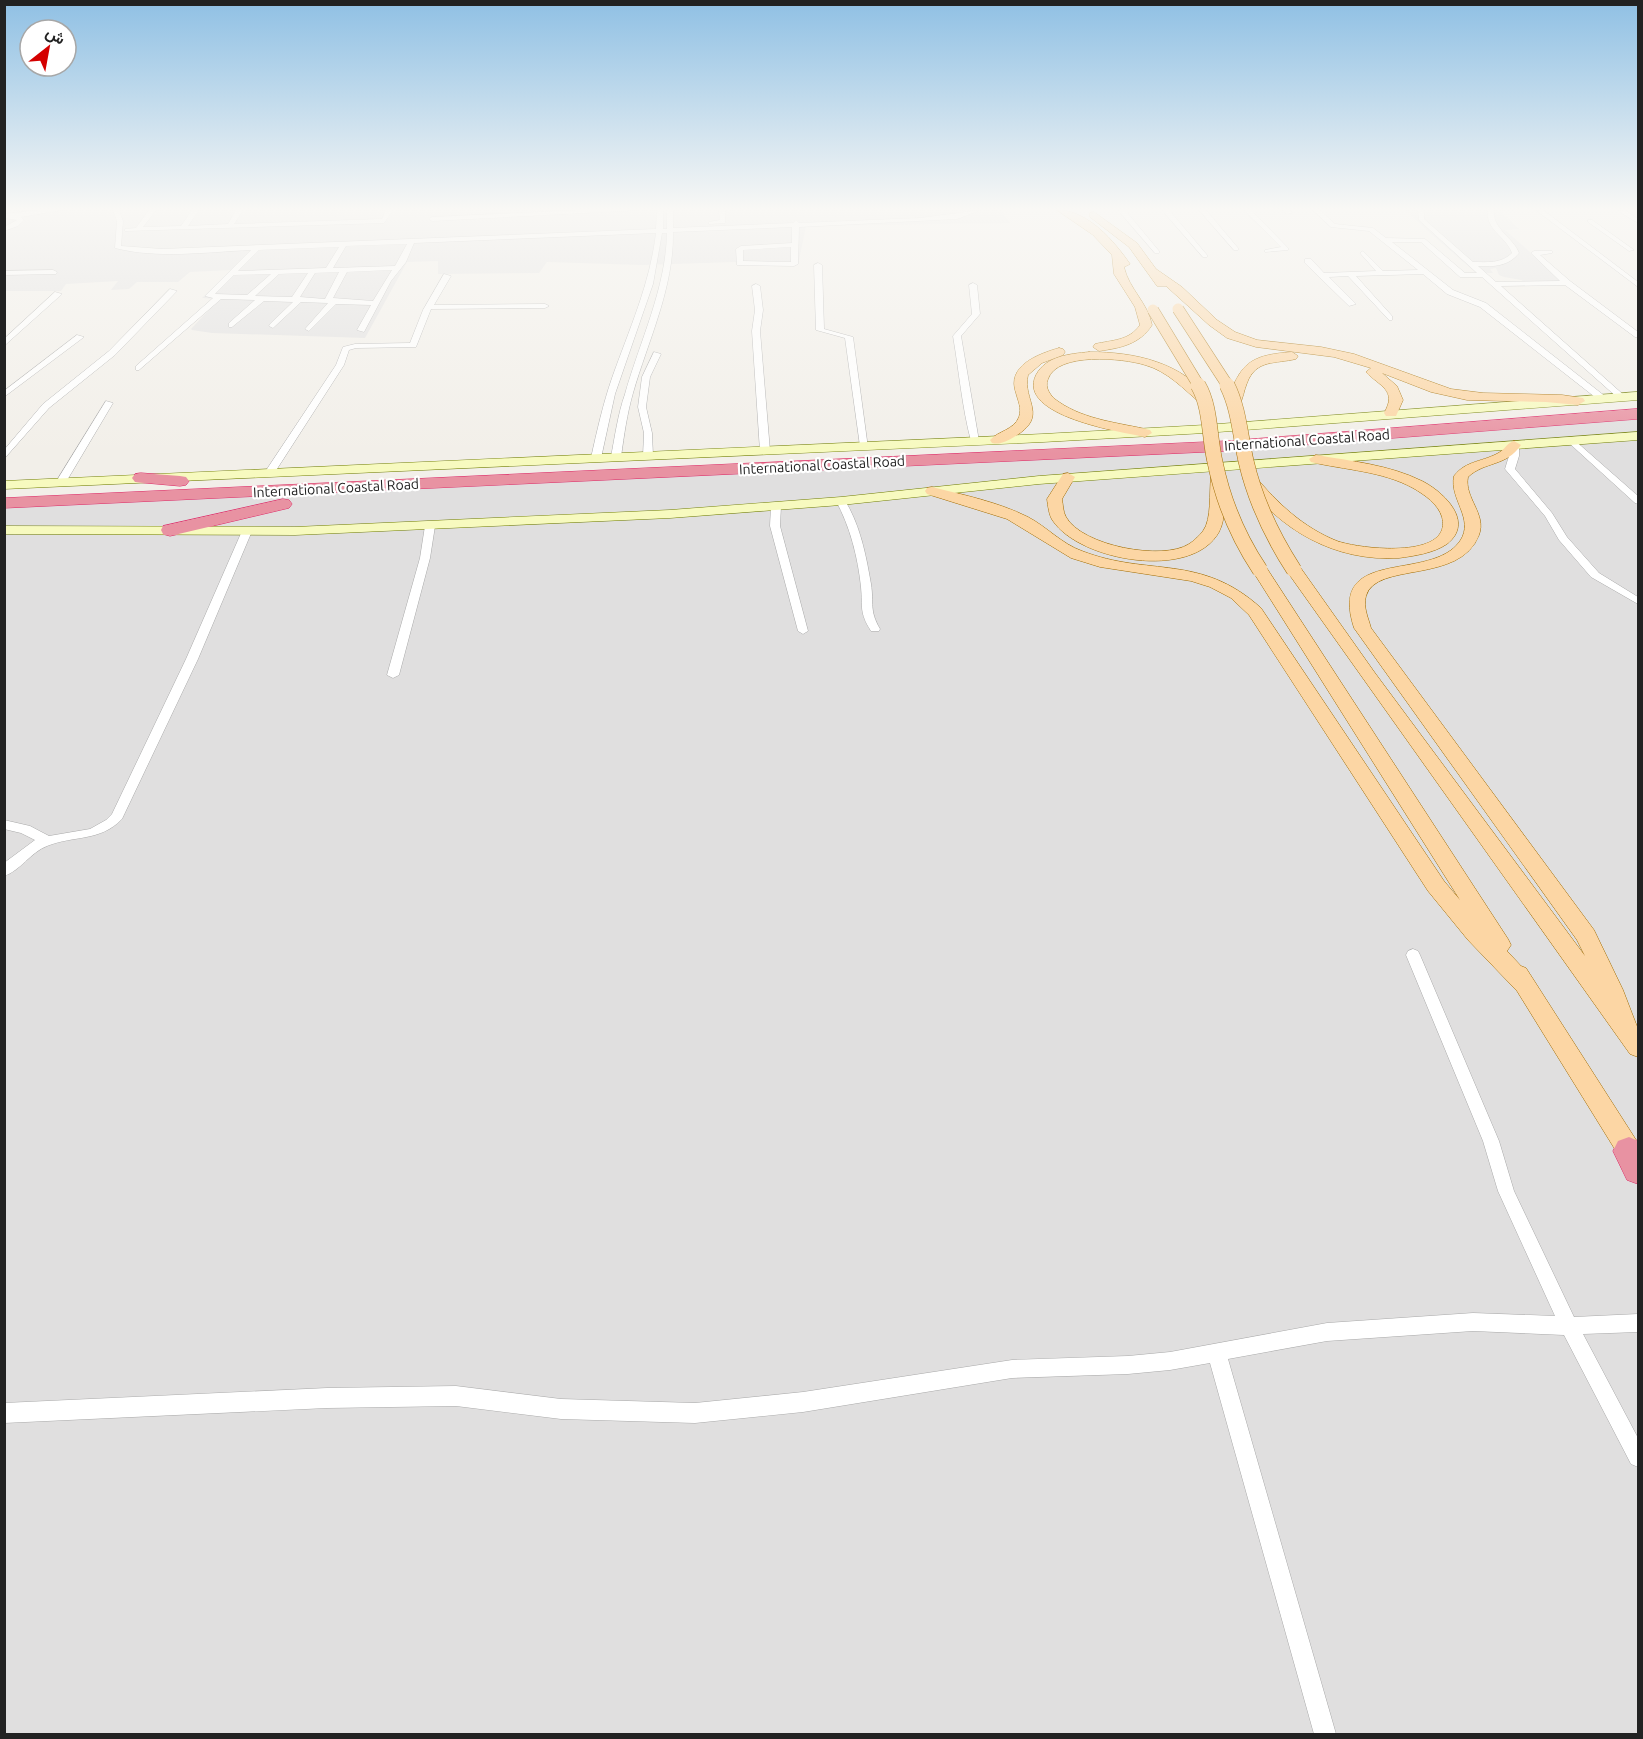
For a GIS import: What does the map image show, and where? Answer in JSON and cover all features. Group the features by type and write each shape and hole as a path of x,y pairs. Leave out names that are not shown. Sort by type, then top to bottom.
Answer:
{"highway":[{"name":"International Coastal Road","path":"4,503 1226,446 1638,414"},
{"name":"International Coastal Road","path":"4,512 1638,433"},
{"path":"141,478 393,485"},
{"path":"170,530 309,498"}],"main road":[{"path":"997,440 1016,429 1025,417 1027,407 1020,382 1021,375 1031,363 1061,351 1121,343 1136,337 1144,330 1144,316 1130,291"},
{"path":"1141,291 1189,367 1206,402 1218,477 1236,527 1260,570 1635,1162"},
{"path":"1166,291 1217,367 1234,403 1251,479 1270,527 1294,570 1638,1047"},
{"path":"1180,291 1223,330 1243,339 1273,346 1347,355 1375,364 1417,384 1457,394 1496,398 1544,396 1578,400"},
{"path":"1145,433 1073,414 1055,405 1043,394 1040,383 1044,372 1056,364 1081,356 1108,355 1149,362 1171,372 1206,402"},
{"path":"1234,403 1243,373 1253,364 1285,356 1326,358 1362,368 1386,382 1397,398 1396,406 1391,413"},
{"path":"1514,445 1505,456 1473,466 1461,476 1459,489 1471,512 1473,525 1470,538 1460,550 1445,561 1399,568 1373,579 1359,595 1357,614 1363,628 1586,936 1612,990 1624,1027"},
{"path":"1251,479 1264,496 1284,514 1323,540 1368,552 1413,552 1443,540 1451,531 1452,521 1449,510 1440,500 1410,481 1381,472 1316,459"},
{"path":"1068,477 1059,487 1054,504 1058,516 1074,535 1097,547 1125,554 1155,556 1174,554 1197,546 1211,533 1218,477"},
{"path":"932,491 1013,516 1031,525 1059,547 1086,558 1108,564 1198,576 1226,587 1243,599 1255,612 1436,886 1476,934 1525,985"}],"street":[{"path":"4,456 46,406 62,391 103,361 173,291"},
{"path":"213,291 209,295 375,303"},
{"path":"248,298 256,291"},
{"path":"273,326 301,291"},
{"path":"309,329 331,300 335,291"},
{"path":"361,330 382,291"},
{"path":"270,472 340,365 346,349 355,346 413,345 438,291"},
{"path":"597,451 602,424 646,291"},
{"path":"616,451 620,424 662,291"},
{"path":"757,291 759,310 756,331 765,451"},
{"path":"819,291 820,330 849,337 865,446"},
{"path":"974,291 976,312 974,318 960,329 957,336 975,441"},
{"path":"1339,291 1352,304"},
{"path":"1365,291 1389,318"},
{"path":"1449,291 1484,305 1603,399"},
{"path":"1504,291 1607,384 1627,393"},
{"path":"1505,291 1627,393"},
{"path":"1578,291 1638,335"},
{"path":"4,344 58,294"},
{"path":"139,368 218,297"},
{"path":"232,325 262,298"},
{"path":"429,307 545,306"},
{"path":"4,395 80,337"},
{"path":"648,456 648,433 642,407 646,377 657,354"},
{"path":"1607,384 1627,393"},
{"path":"4,485 270,472 597,451 616,451 648,456 1145,433 1603,399 1627,393"},
{"path":"60,482 110,403"},
{"path":"602,424 620,424"},
{"path":"4,530 247,531 430,526 776,506 1068,477 1572,441 1638,433"},
{"path":"1572,441 1638,501"},
{"path":"1514,445 1514,456 1510,469 1549,515 1563,538 1595,574 1638,601"},
{"path":"841,501 851,519 866,586 867,616 875,628"},
{"path":"776,506 775,526 803,631"},
{"path":"393,675 425,558 430,526"},
{"path":"4,871 35,846 47,841 95,832 105,828 117,816 192,659 247,531"},
{"path":"4,824 25,829 47,841"},
{"path":"1413,955 1491,1141 1506,1191 1569,1326 1638,1457"},
{"path":"4,1413 327,1398 456,1396 561,1409 695,1413 803,1402 1012,1369 1128,1365 1217,1353 1327,1332 1473,1322 1569,1326 1638,1323"},
{"path":"1217,1353 1325,1734"}],"shaded area":[{"path":"209,291 391,291 365,338 212,333 192,330 219,299 202,298"},
{"path":"1638,417 1638,1734 5,1734 4,505 1352,438"}]}
